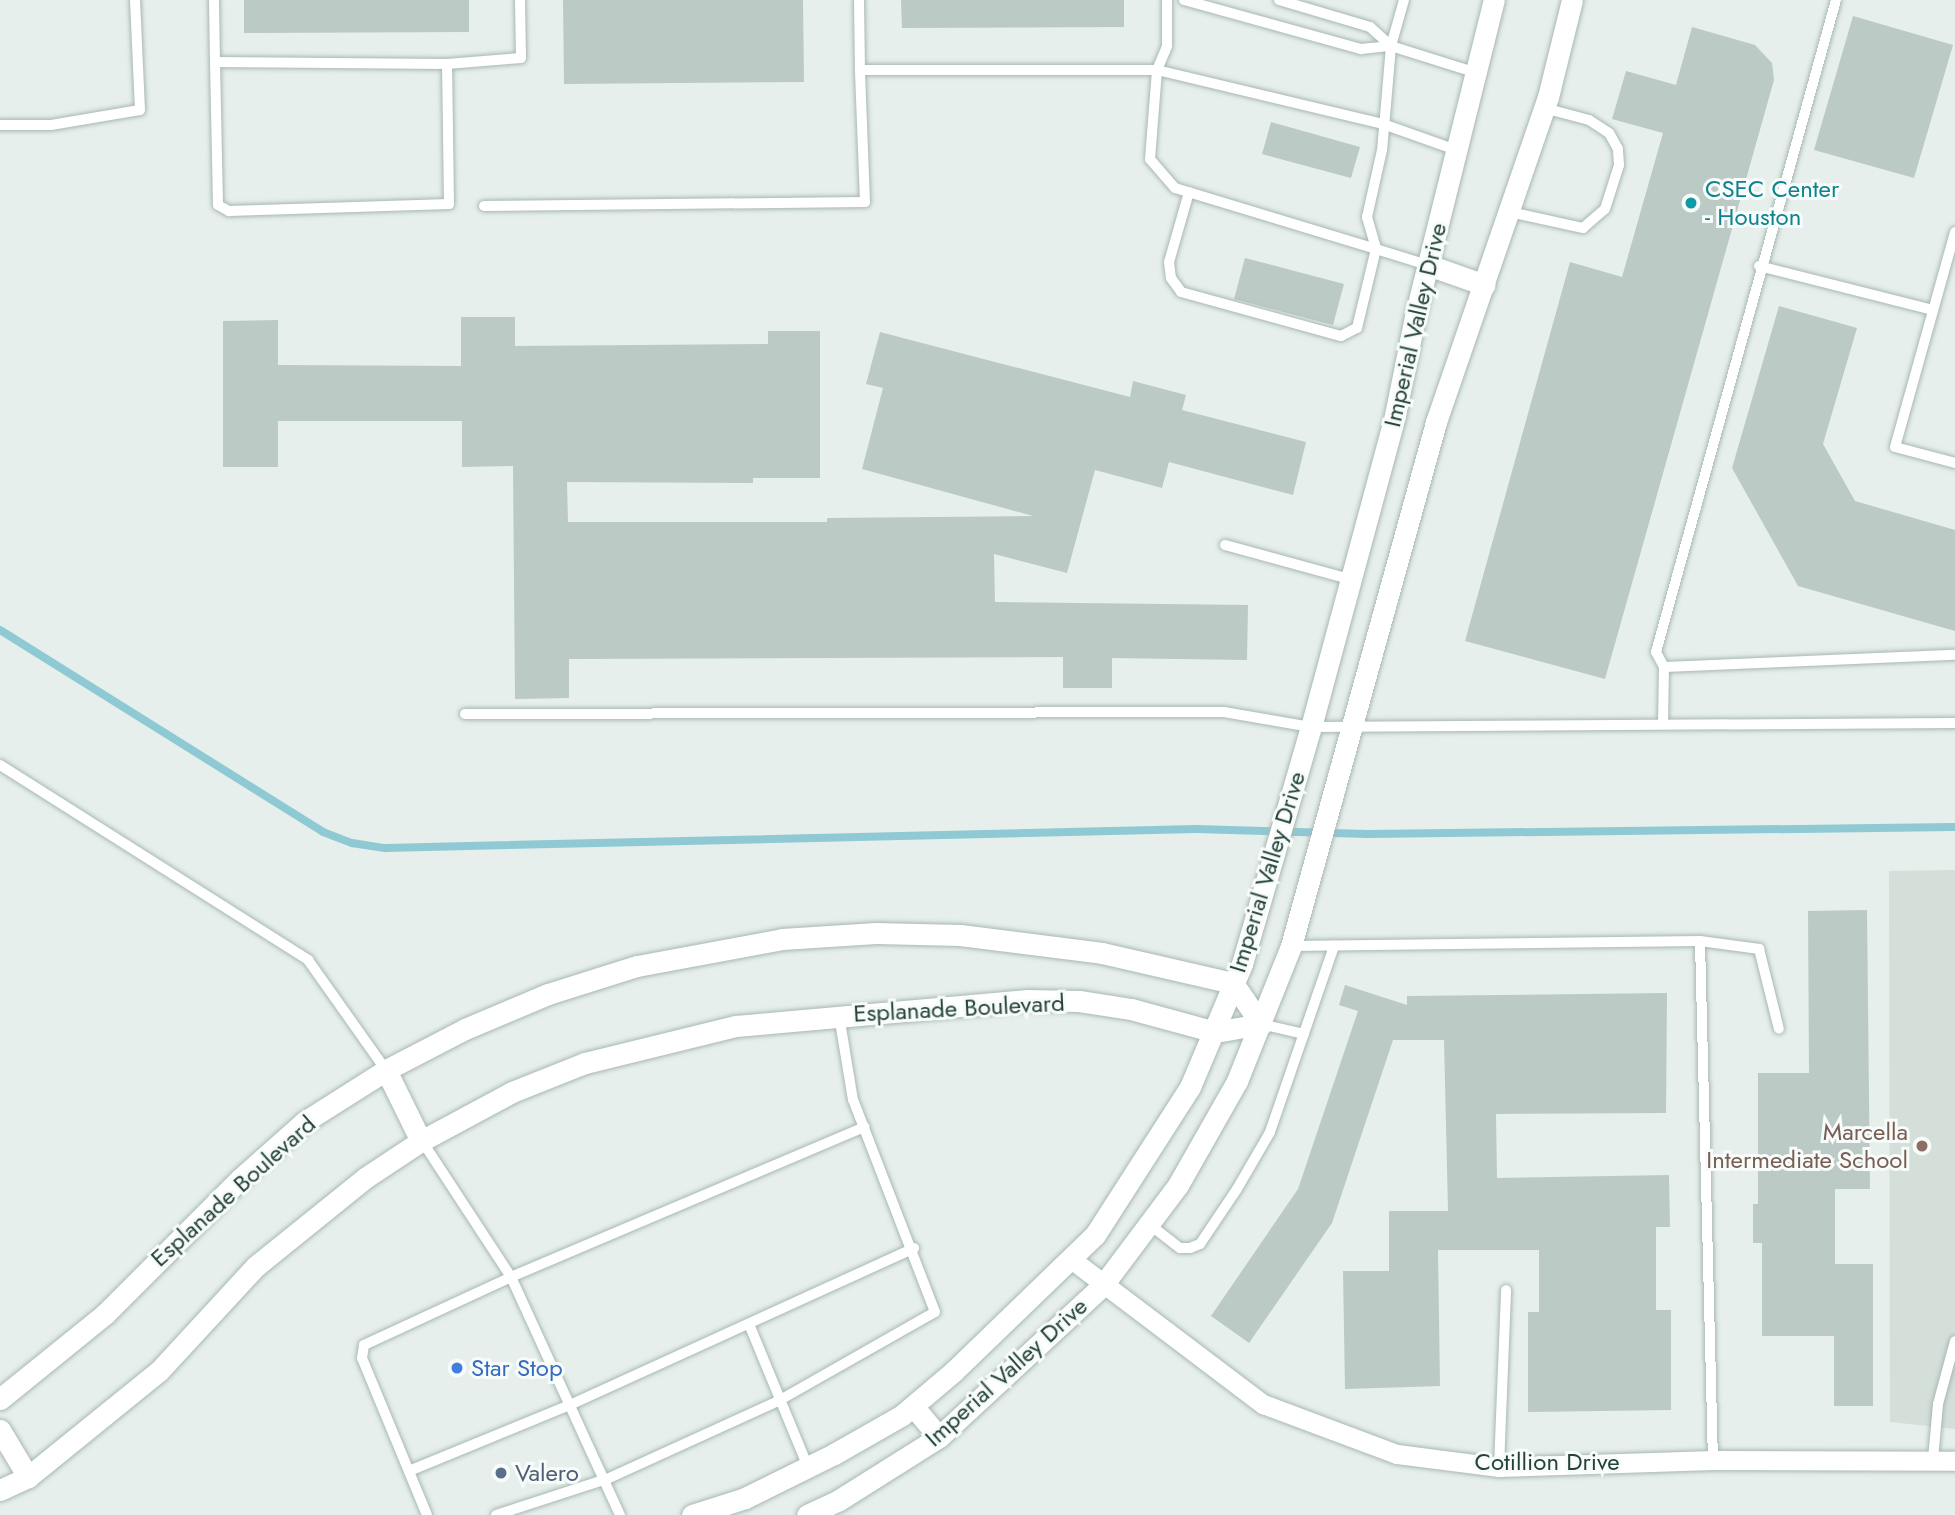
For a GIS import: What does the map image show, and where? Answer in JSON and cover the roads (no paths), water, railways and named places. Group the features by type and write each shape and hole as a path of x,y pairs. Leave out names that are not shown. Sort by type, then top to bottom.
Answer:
{"main road":[{"name":"Imperial Valley Drive","path":"692,1515 745,1498 808,1467 913,1406 1095,1236 1161,1139 1215,1032 1268,882 1395,415 1428,265 1494,0"},
{"name":"Imperial Valley Drive","path":"813,1514 939,1437 1103,1284 1149,1224 1211,1128 1261,1024 1291,946 1337,779 1348,727 1436,422 1544,108 1572,0"},
{"path":"1428,265 1485,285"},
{"name":"Esplanade Boulevard","path":"0,1399 105,1314 221,1196 304,1122 386,1070 548,994 637,966 782,939 876,933 960,935 1102,953 1233,983"},
{"path":"1233,983 1261,1024"},
{"name":"Esplanade Boulevard","path":"0,1490 28,1477 159,1371 256,1266 365,1178 422,1141 512,1092 585,1063 736,1026 839,1015 1079,1000 1131,1009 1215,1032 1261,1024"},
{"path":"386,1070 422,1141"},
{"path":"913,1406 939,1437"},
{"path":"0,1430 28,1477"}],"street":[{"name":"Cotillion Drive","path":"1071,1259 1263,1405 1397,1454 1499,1466 1713,1460 1955,1461"}],"lane":[{"path":"0,125 51,125 140,110 135,0"},
{"path":"214,0 218,205 229,211 449,204 447,64"},
{"path":"215,62 447,64 521,58 520,0"},
{"path":"484,206 865,202 859,0"},
{"path":"1167,0 1167,46 1157,70 1150,159 1175,188 1428,265"},
{"path":"1184,0 1362,49 1391,46 1476,73"},
{"path":"1279,0 1370,27 1391,46"},
{"path":"1189,192 1168,262 1171,278 1181,292 1341,336 1357,328 1376,248 1367,217 1383,124 1391,46 1404,0"},
{"path":"1663,724 1664,667 1656,652 1759,266 1836,0"},
{"path":"859,70 1157,70 1383,124 1457,150"},
{"path":"1510,212 1583,228 1605,209 1619,165 1618,149 1609,133 1589,120 1544,108"},
{"path":"1955,232 1895,447 1955,463"},
{"path":"1759,266 1933,310"},
{"path":"1225,545 1349,579"},
{"path":"1664,667 1955,655"},
{"path":"465,714 1224,712 1311,727 1955,723"},
{"path":"0,765 308,960 386,1070"},
{"path":"1291,946 1700,941 1759,948 1779,1030"},
{"path":"1700,941 1713,1460"},
{"path":"1149,1224 1180,1248 1200,1244 1270,1132 1334,946"},
{"path":"496,1515 607,1479 780,1400 936,1312 914,1248 850,1088 839,1015"},
{"path":"1261,1024 1304,1034"},
{"path":"427,1515 362,1358 364,1345 511,1277 865,1127"},
{"path":"422,1141 511,1277 607,1479 620,1515"},
{"path":"409,1471 572,1405 914,1248"},
{"path":"1499,1466 1506,1290"},
{"path":"749,1324 808,1467"},
{"path":"1933,1459 1938,1405 1955,1341"}],"waterway":[{"path":"0,630 323,832 352,843 385,848 1196,829 1368,834 1955,827"}],"place":[{"name":"CSEC Center - Houston","path":"1691,203"},
{"name":"Marcella Intermediate School","path":"1922,1146"},
{"name":"Star Stop","path":"457,1368"},
{"name":"Valero","path":"501,1473"}]}
